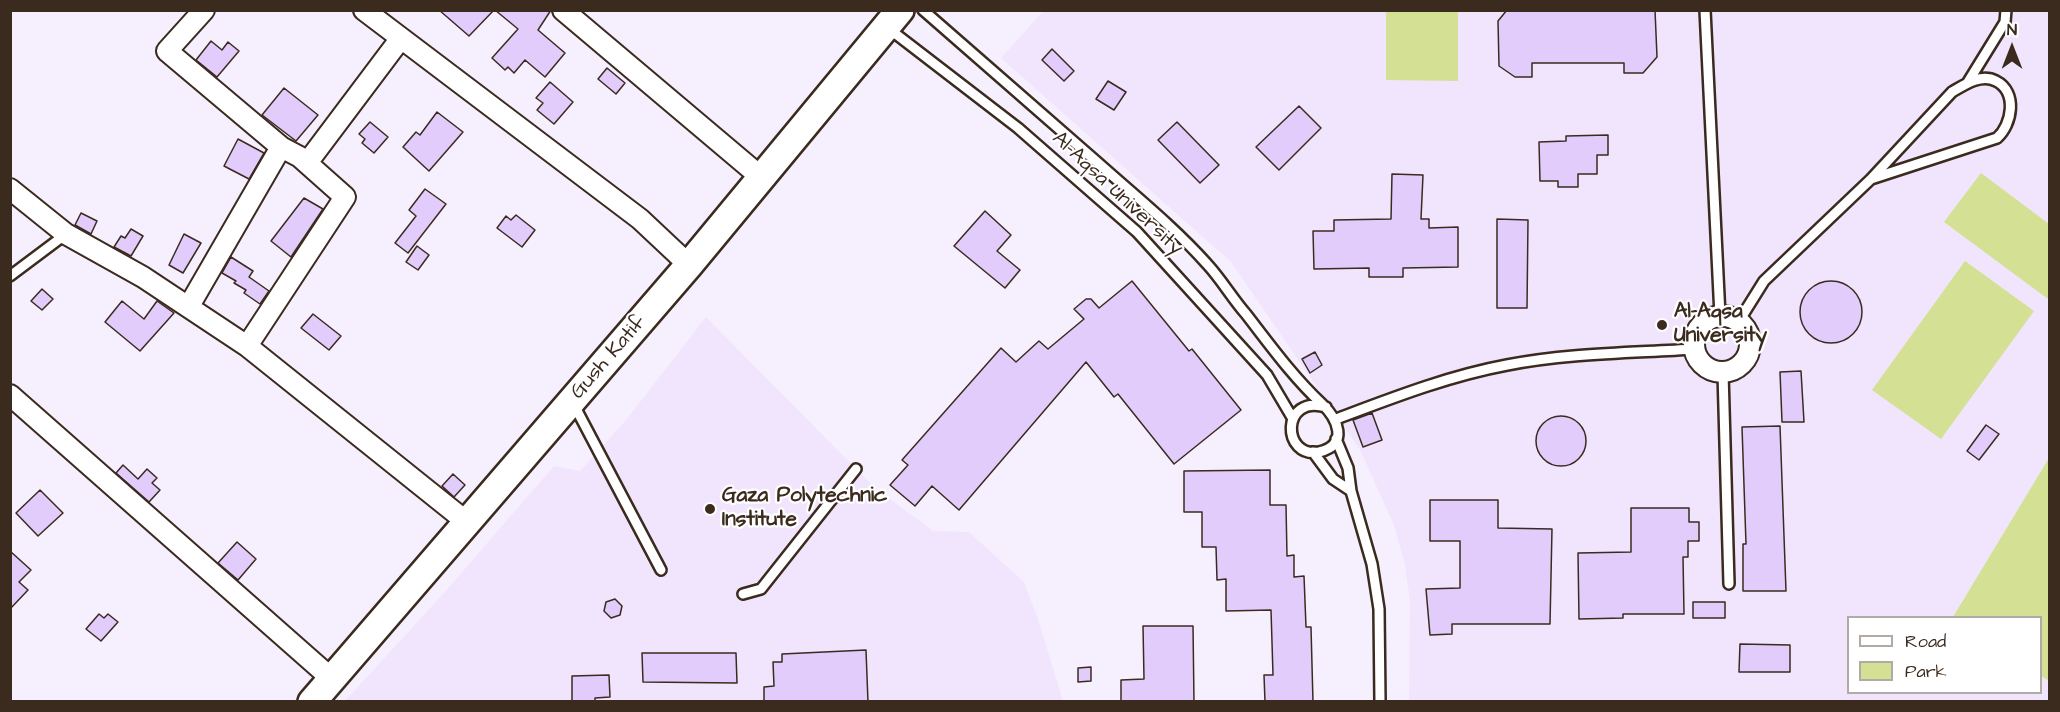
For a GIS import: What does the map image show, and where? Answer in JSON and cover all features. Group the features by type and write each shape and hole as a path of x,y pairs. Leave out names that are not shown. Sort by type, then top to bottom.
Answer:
{"main road":[{"name":"Gush Katif","path":"312,702 689,266 893,18"}],"street":[{"path":"204,10 166,51 281,147 307,163 345,197 247,346"},
{"path":"364,10 640,219 689,266"},
{"path":"563,10 762,178"},
{"path":"307,163 401,38"},
{"path":"189,306 281,147"},
{"path":"10,189 66,234 143,277 247,346 468,523"},
{"path":"1729,318 1749,335 1750,352 1740,367 1724,373 1708,369 1696,357 1694,340 1702,323 1729,318"},
{"path":"10,395 332,679"}],"lane":[{"name":"Al-Aqsa University","path":"923,10 1185,241 1208,265 1300,383 1326,407"},
{"path":"1705,10 1729,318"},
{"path":"1968,82 2005,22 2006,10"},
{"name":"Al-Aqsa University","path":"893,18 1137,232 1267,375 1293,419"},
{"path":"1729,318 1764,281 1871,179 1952,92 1968,82 1983,79 1997,81 2004,90 2011,109 2006,131 1997,138 1871,179"},
{"path":"10,276 66,234"},
{"path":"1336,419 1438,383 1505,365 1565,357 1694,350"},
{"path":"1724,373 1729,584"},
{"path":"572,401 661,570"},
{"path":"1336,439 1327,449 1313,452 1305,450 1294,441 1291,426 1297,412 1308,406 1326,407 1336,419 1336,439 1347,468 1351,491 1367,539 1379,609 1380,702"},
{"path":"1313,452 1333,478 1351,491"},
{"path":"743,594 761,589 856,469"}],"shaded area":[{"name":"Al-Aqsa University","path":"1044,10 2049,11 2049,701 1409,701 1410,602 1405,564 1394,525 1360,450 1231,262 1001,58"},
{"name":"Gaza Polytechnic Institute","path":"706,317 874,487 933,531 969,532 1024,582 1063,701 344,702 443,594 554,466 580,471 626,420"}],"green space":[{"path":"1386,11 1458,11 1458,81 1386,80"},
{"path":"1981,173 2049,224 2048,299 1944,222"},
{"path":"1965,261 2034,311 1941,439 1872,390"},
{"path":"2049,458 2049,681 2042,677 2042,616 1954,616"}],"building":[{"path":"439,10 494,10 469,36"},
{"path":"495,10 551,10 538,30 565,53 545,77 525,60 514,73 508,67 505,70 492,58 518,29"},
{"path":"1507,10 1655,10 1657,57 1643,73 1624,73 1624,63 1532,63 1532,77 1515,77 1499,66 1498,21"},
{"path":"211,41 222,50 228,42 239,51 217,77 196,60"},
{"path":"1052,49 1074,71 1064,81 1042,60"},
{"path":"607,68 625,83 616,94 598,79"},
{"path":"1108,81 1126,92 1114,110 1096,99"},
{"path":"550,82 573,102 554,124 537,110 543,103 536,98"},
{"path":"284,88 318,115 296,141 262,115"},
{"path":"1299,106 1321,128 1279,170 1256,147"},
{"path":"437,112 463,132 429,171 403,147 416,132 420,135"},
{"path":"370,122 388,137 374,153 362,143 365,139 359,134"},
{"path":"1177,122 1219,165 1200,183 1158,140"},
{"path":"1608,135 1608,155 1597,155 1597,174 1578,174 1578,187 1558,187 1558,181 1540,181 1539,142 1566,141 1566,136"},
{"path":"238,139 264,153 249,179 224,166"},
{"path":"1392,174 1423,175 1421,219 1429,219 1429,228 1458,227 1458,267 1403,268 1403,277 1369,277 1369,268 1314,269 1313,231 1334,231 1334,220 1391,219"},
{"path":"425,189 446,204 408,253 395,243 416,216 409,210"},
{"path":"304,198 323,209 291,257 271,241"},
{"path":"985,211 1011,235 997,251 1020,270 1005,288 954,246"},
{"path":"81,213 97,221 91,234 75,225"},
{"path":"516,215 535,230 522,247 497,228 506,216 511,220"},
{"path":"1497,219 1528,220 1527,308 1497,308"},
{"path":"131,229 143,236 131,256 114,247 121,236 125,238"},
{"path":"184,234 201,243 183,273 169,265"},
{"path":"417,246 429,255 418,270 406,262"},
{"path":"231,257 253,271 249,277 269,291 260,304 244,293 246,290 234,283 236,281 222,273"},
{"path":"1132,281 1189,351 1192,349 1241,410 1174,464 1118,394 1114,397 1086,362 959,510 932,486 915,506 890,485 908,465 902,460 1001,348 1016,362 1039,341 1048,349 1084,319 1074,309 1086,299 1091,299 1099,308"},
{"path":"1831,281 1853,290 1862,312 1853,334 1831,343 1809,334 1800,312 1809,290"},
{"path":"42,289 53,299 42,310 31,301"},
{"path":"122,301 144,319 157,301 174,313 140,351 105,322"},
{"path":"313,314 341,336 329,350 301,328"},
{"path":"1315,352 1322,365 1310,373 1302,359"},
{"path":"1801,371 1804,422 1782,422 1780,372"},
{"path":"1372,413 1382,440 1363,447 1353,420"},
{"path":"1561,416 1570,418 1581,427 1586,441 1584,450 1575,461 1561,466 1552,464 1541,455 1536,441 1538,432 1547,421"},
{"path":"1986,425 1999,434 1979,460 1967,451"},
{"path":"1780,426 1786,591 1743,591 1743,544 1746,544 1742,427"},
{"path":"123,465 138,479 147,469 157,478 152,483 160,490 149,502 116,473"},
{"path":"1270,470 1270,505 1286,505 1287,556 1294,555 1294,577 1304,576 1306,627 1311,627 1313,702 1265,702 1264,675 1273,675 1271,610 1226,611 1226,579 1217,580 1216,547 1202,547 1202,512 1184,512 1184,471"},
{"path":"453,474 465,485 454,497 442,486"},
{"path":"40,490 63,513 38,536 16,513"},
{"path":"1430,500 1498,500 1498,528 1552,529 1550,624 1452,624 1452,634 1430,635 1426,589 1460,588 1460,541 1430,541"},
{"path":"1631,508 1689,508 1689,522 1699,522 1699,541 1688,541 1688,557 1683,557 1684,614 1623,614 1623,618 1579,619 1578,553 1631,552"},
{"path":"237,542 256,559 238,580 218,563"},
{"path":"10,551 31,570 19,582 28,590 10,609"},
{"path":"615,599 622,606 620,615 611,618 604,611 606,602"},
{"path":"1693,602 1725,602 1725,618 1693,618"},
{"path":"99,614 104,618 108,614 118,622 101,641 86,629"},
{"path":"1143,626 1193,626 1194,702 1121,702 1121,680 1144,679"},
{"path":"1740,644 1790,645 1790,672 1739,672"},
{"path":"866,650 868,702 764,702 764,687 774,686 773,662 782,662 782,654"},
{"path":"642,653 736,653 737,683 643,682"},
{"path":"1091,667 1091,681 1078,682 1078,668"},
{"path":"609,675 610,697 595,698 595,702 572,702 572,676"}],"place":[{"name":"Al-Aqsa University","path":"1662,325"},
{"name":"Gaza Polytechnic Institute","path":"710,509"}]}
